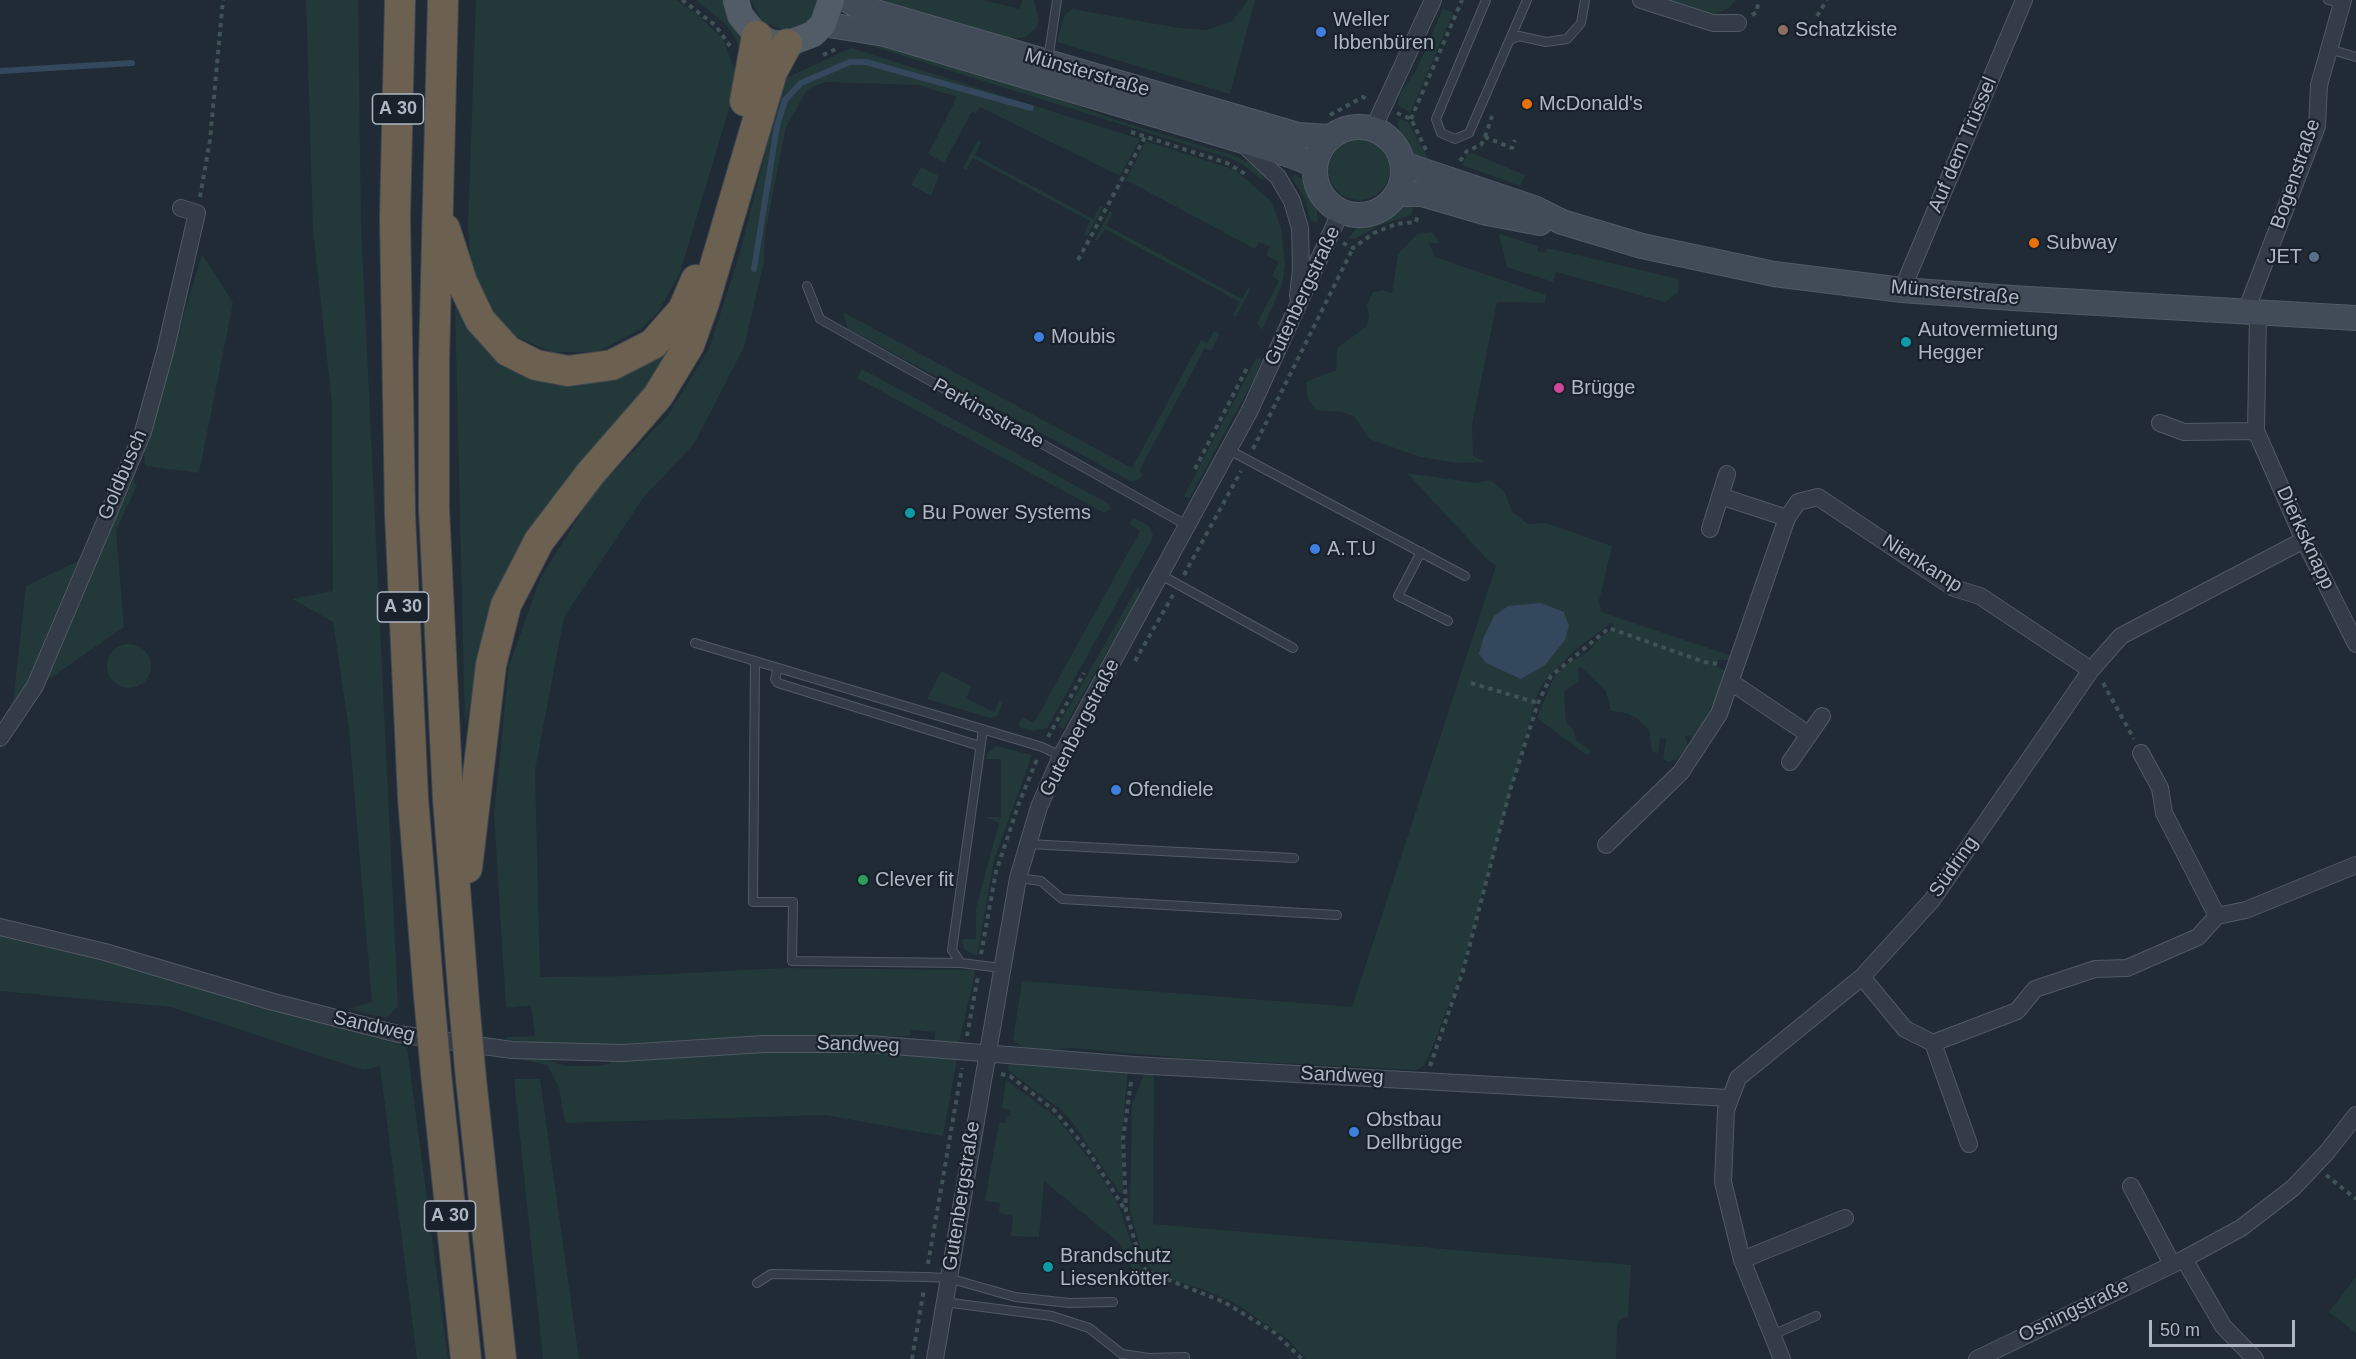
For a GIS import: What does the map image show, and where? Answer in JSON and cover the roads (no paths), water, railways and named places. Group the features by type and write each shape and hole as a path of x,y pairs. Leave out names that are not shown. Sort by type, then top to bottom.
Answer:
{"highway":[{"name":"A 30","path":"400,0 395,218 400,513 413,798 436,1073 466,1359"},
{"name":"A 30","path":"443,0 434,508 448,799 459,949 501,1359"},
{"path":"438,207 462,282 480,320 508,351 536,365 568,371 612,365 653,344 683,309 701,268 736,139 753,67 757,36"},
{"path":"459,949 491,665 506,605 539,541 590,474 658,396 689,345 704,303 772,72 787,44"}],"main road":[{"path":"735,0 747,27 757,36 771,43 787,44 813,34 823,24 831,0"},
{"name":"Münsterstraße","path":"847,0 862,8 1315,165"},
{"name":"Münsterstraße","path":"823,24 885,34 1298,135 1327,128 1373,129"},
{"path":"1327,128 1315,165 1320,193 1329,204 1341,211 1366,215 1378,211 1397,194 1401,185 1403,164 1393,142 1373,129"},
{"name":"Münsterstraße","path":"1403,164 1425,184 1535,223 1562,222 1642,246 1774,274 1902,290 2356,318"},
{"name":"Münsterstraße","path":"1397,194 1425,184"}],"street":[{"path":"1373,129 1433,0"},
{"path":"1641,0 1713,23 1738,23"},
{"name":"Auf dem Trüssel","path":"1902,290 2024,0"},
{"name":"Bogenstraße","path":"2252,311 2318,126 2319,86 2338,1"},
{"name":"Münsterstraße","path":"1236,139 1278,177 1292,201 1300,228 1301,269 1296,312"},
{"name":"Goldbusch","path":"0,738 35,686 143,432 165,352 197,213 181,208"},
{"name":"Gutenbergstraße","path":"934,1359 982,1071 1026,843 1061,756 1229,450 1296,312 1341,211"},
{"name":"Dierksknapp","path":"2252,311 2256,431 2304,540 2356,644"},
{"path":"2160,423 2184,432 2256,431"},
{"path":"1710,529 1727,474"},
{"path":"1606,845 1680,772 1719,714 1787,518 1720,496"},
{"name":"Nienkamp","path":"1787,518 1798,502 1818,497 1954,588 1980,596 2093,669"},
{"name":"Südring","path":"1782,1359 1743,1260 1723,1182 1726,1110 1738,1078 1862,977 1932,900 2093,669 2121,636 2145,621 2304,540"},
{"path":"1734,675 1808,734"},
{"path":"1790,762 1822,716"},
{"path":"2141,753 2160,788 2164,813 2217,916"},
{"path":"1933,1043 2017,1011 2035,989 2095,969 2127,968 2198,937 2217,916 2246,910 2356,865"},
{"name":"Sandweg","path":"0,927 105,952 270,1001 398,1034 512,1050 622,1053 825,1042 986,1051 1134,1065 1729,1098"},
{"path":"1862,977 1905,1029 1933,1043 1969,1144"},
{"name":"Osningstraße","path":"1977,1359 2178,1262 2241,1228 2293,1188 2356,1115"},
{"path":"2131,1186 2178,1262 2223,1326 2255,1359"},
{"path":"1743,1260 1845,1218"}],"lane":[{"path":"1045,72 1057,0"},
{"path":"1486,0 1436,119 1441,133 1455,139 1469,133 1527,0"},
{"path":"1510,40 1519,36 1546,42 1567,39 1581,23 1585,0"},
{"path":"2329,49 2356,57"},
{"name":"Perkinsstraße","path":"807,286 820,319 1188,526"},
{"path":"1229,450 1465,576"},
{"path":"1421,552 1398,596 1448,621"},
{"path":"1161,575 1293,648"},
{"path":"695,643 983,729 1061,756"},
{"path":"755,661 753,902 793,902 792,961 961,963 1001,968"},
{"path":"778,668 775,680 778,683 980,746"},
{"path":"961,963 952,950 953,930 983,729"},
{"path":"1026,843 1294,858"},
{"path":"1018,878 1041,881 1062,899 1337,915"},
{"path":"757,1283 771,1274 948,1278 1015,1297 1069,1303 1113,1302"},
{"path":"944,1302 1052,1316 1089,1328 1122,1354 1132,1357 1185,1357"},
{"path":"1772,1335 1816,1316"}],"water":[{"path":"1541,603 1564,612 1569,626 1565,640 1545,665 1521,679 1486,663 1479,654 1494,616 1508,606"}],"waterway":[{"path":"754,269 777,126 785,100 801,83 850,62 866,62 1031,108"},
{"path":"0,71 132,63"}],"place":[{"name":"Schatzkiste","path":"1783,30"},
{"name":"Weller Ibbenbüren","path":"1321,32"},
{"name":"McDonald's","path":"1527,104"},
{"name":"Subway","path":"2034,243"},
{"name":"JET","path":"2314,257"},
{"name":"Moubis","path":"1039,337"},
{"name":"Autovermietung Hegger","path":"1906,342"},
{"name":"Brügge","path":"1559,388"},
{"name":"Bu Power Systems","path":"910,513"},
{"name":"A.T.U","path":"1315,549"},
{"name":"Ofendiele","path":"1116,790"},
{"name":"Clever fit","path":"863,880"},
{"name":"Obstbau Dellbrügge","path":"1354,1132"},
{"name":"Brandschutz Liesenkötter","path":"1048,1267"}]}
